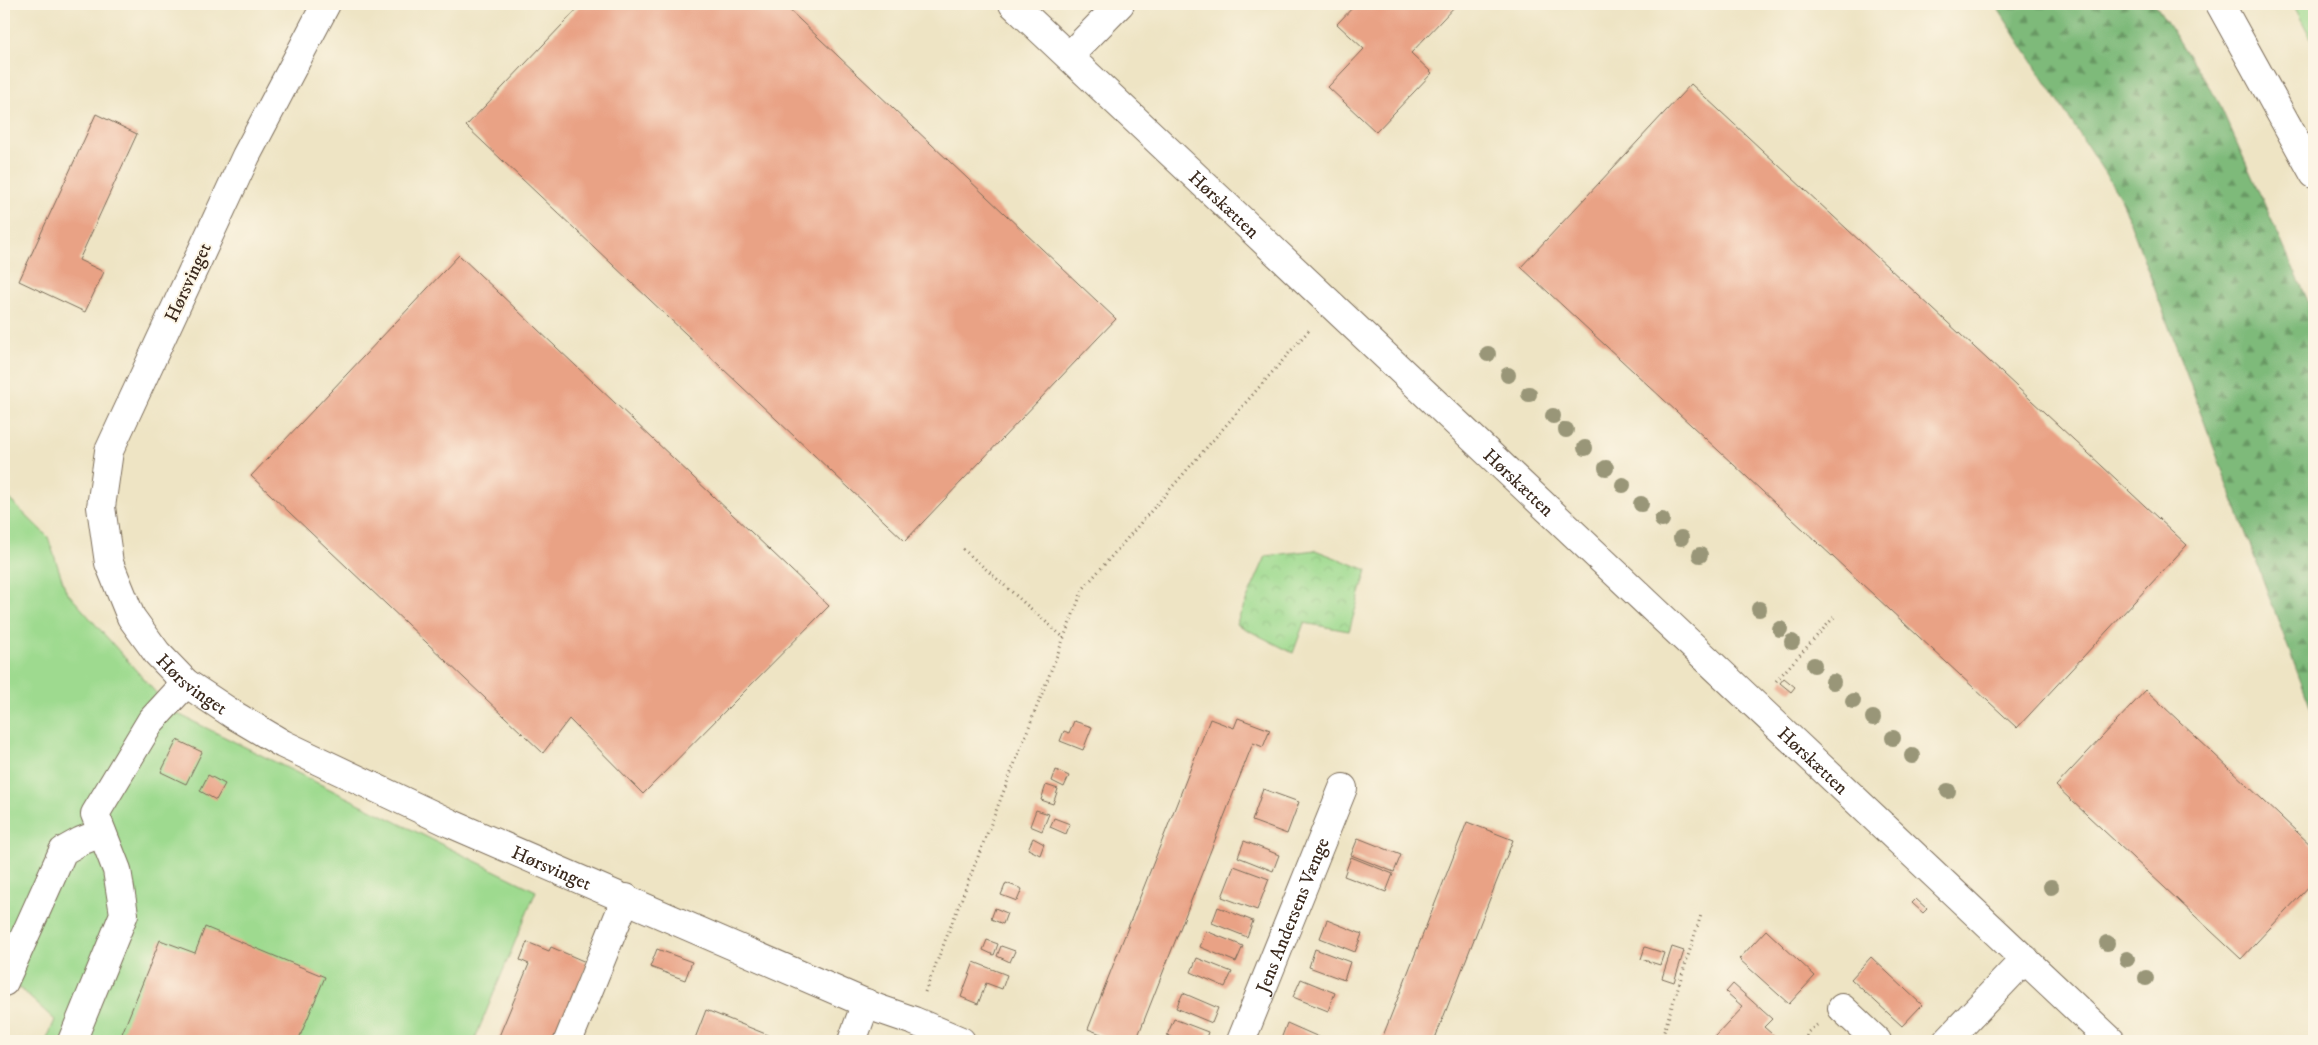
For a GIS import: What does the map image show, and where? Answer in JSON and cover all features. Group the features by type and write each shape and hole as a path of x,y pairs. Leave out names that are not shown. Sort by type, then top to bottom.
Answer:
{"main road":[{"name":"Hørsvinget","path":"326,4 246,156 108,451 101,507 109,563 130,617 156,653 186,683 234,715 283,744 452,824 873,1006"},
{"name":"Hørskætten","path":"1013,4 2111,1041"},
{"path":"1069,56 1120,4"},
{"path":"2220,4 2314,174"},
{"path":"72,1041 124,914 117,870 95,814 151,721 186,683"},
{"name":"Jens Andersens Vænge","path":"1241,1041 1343,788"},
{"path":"4,982 64,851 81,841 102,833"},
{"path":"568,1041 626,898"},
{"path":"1947,1041 2025,959"},
{"path":"852,1041 873,1006 960,1041"},
{"path":"1842,1008 1877,1041"}],"path":[{"path":"914,1021 1083,589 1331,305"},
{"path":"963,549 1063,638"},
{"path":"1782,688 1776,682 1836,615"},
{"path":"1661,1041 1701,915"}],"green space":[{"path":"1995,4 2155,4 2217,99 2314,314 2314,717 2121,198"},
{"path":"2293,4 2314,4 2314,44"},
{"path":"4,494 48,537 66,591 172,711 536,891 474,1041 46,1041 55,1020 4,974"},
{"path":"1315,550 1367,570 1349,631 1304,623 1293,653 1236,624 1266,556"}],"building":[{"path":"582,4 783,4 1116,319 905,541 466,126"},
{"path":"1356,4 1457,4 1411,53 1432,73 1376,132 1328,87 1364,49 1337,24"},
{"path":"1691,84 2187,545 2017,728 1521,267"},
{"path":"96,114 137,134 79,260 104,272 85,312 19,281"},
{"path":"459,255 829,606 643,794 569,719 543,753 251,476"},
{"path":"1784,678 1795,687 1791,692 1780,683"},
{"path":"2146,690 2314,848 2314,881 2241,959 2056,786"},
{"path":"1238,718 1270,730 1263,747 1253,743 1136,1041 1119,1041 1088,1029 1210,719 1234,728"},
{"path":"1074,721 1092,727 1083,750 1060,741 1064,731 1069,733"},
{"path":"177,740 202,752 186,784 161,772"},
{"path":"1056,770 1069,776 1064,787 1052,781"},
{"path":"208,775 225,784 216,800 200,791"},
{"path":"1046,785 1058,789 1053,804 1041,800"},
{"path":"1263,789 1299,802 1287,834 1252,821"},
{"path":"1036,810 1049,814 1042,831 1030,826"},
{"path":"1054,818 1070,824 1066,834 1050,827"},
{"path":"1467,822 1513,840 1434,1041 1381,1041"},
{"path":"1033,838 1044,844 1040,855 1028,849"},
{"path":"1358,838 1401,855 1394,872 1351,855"},
{"path":"1244,841 1279,855 1273,871 1238,857"},
{"path":"1351,857 1393,874 1386,892 1344,876"},
{"path":"1234,866 1269,879 1257,910 1222,897"},
{"path":"1006,883 1022,889 1017,901 1001,895"},
{"path":"1916,899 1927,909 1923,913 1912,903"},
{"path":"1218,907 1253,921 1247,937 1212,923"},
{"path":"995,908 1007,913 1003,924 991,919"},
{"path":"1327,920 1362,934 1355,952 1320,938"},
{"path":"205,927 325,977 298,1041 119,1041 160,940 195,953"},
{"path":"1766,930 1815,976 1789,1004 1739,959"},
{"path":"1206,931 1243,946 1236,962 1200,947"},
{"path":"987,940 998,944 994,955 983,950"},
{"path":"527,942 549,951 551,947 588,963 555,1041 497,1041 529,964 520,960"},
{"path":"1001,946 1015,951 1010,962 997,956"},
{"path":"1645,947 1664,953 1660,965 1641,959"},
{"path":"1672,947 1684,951 1674,982 1662,978"},
{"path":"657,949 692,962 685,980 650,967"},
{"path":"1315,949 1350,962 1344,980 1309,967"},
{"path":"1871,957 1922,1005 1902,1026 1851,979"},
{"path":"1197,958 1232,972 1225,987 1191,972"},
{"path":"974,962 1007,975 1002,989 986,983 978,1004 961,997"},
{"path":"1301,979 1335,993 1328,1011 1293,997"},
{"path":"1733,984 1772,1019 1764,1027 1780,1041 1720,1041 1715,1037 1743,1007 1726,992"},
{"path":"1183,993 1218,1008 1212,1023 1176,1008"},
{"path":"706,1010 783,1041 694,1041"},
{"path":"1174,1019 1208,1032 1205,1041 1183,1041 1167,1035"},
{"path":"1287,1023 1321,1038 1319,1041 1287,1041 1281,1039"}]}
